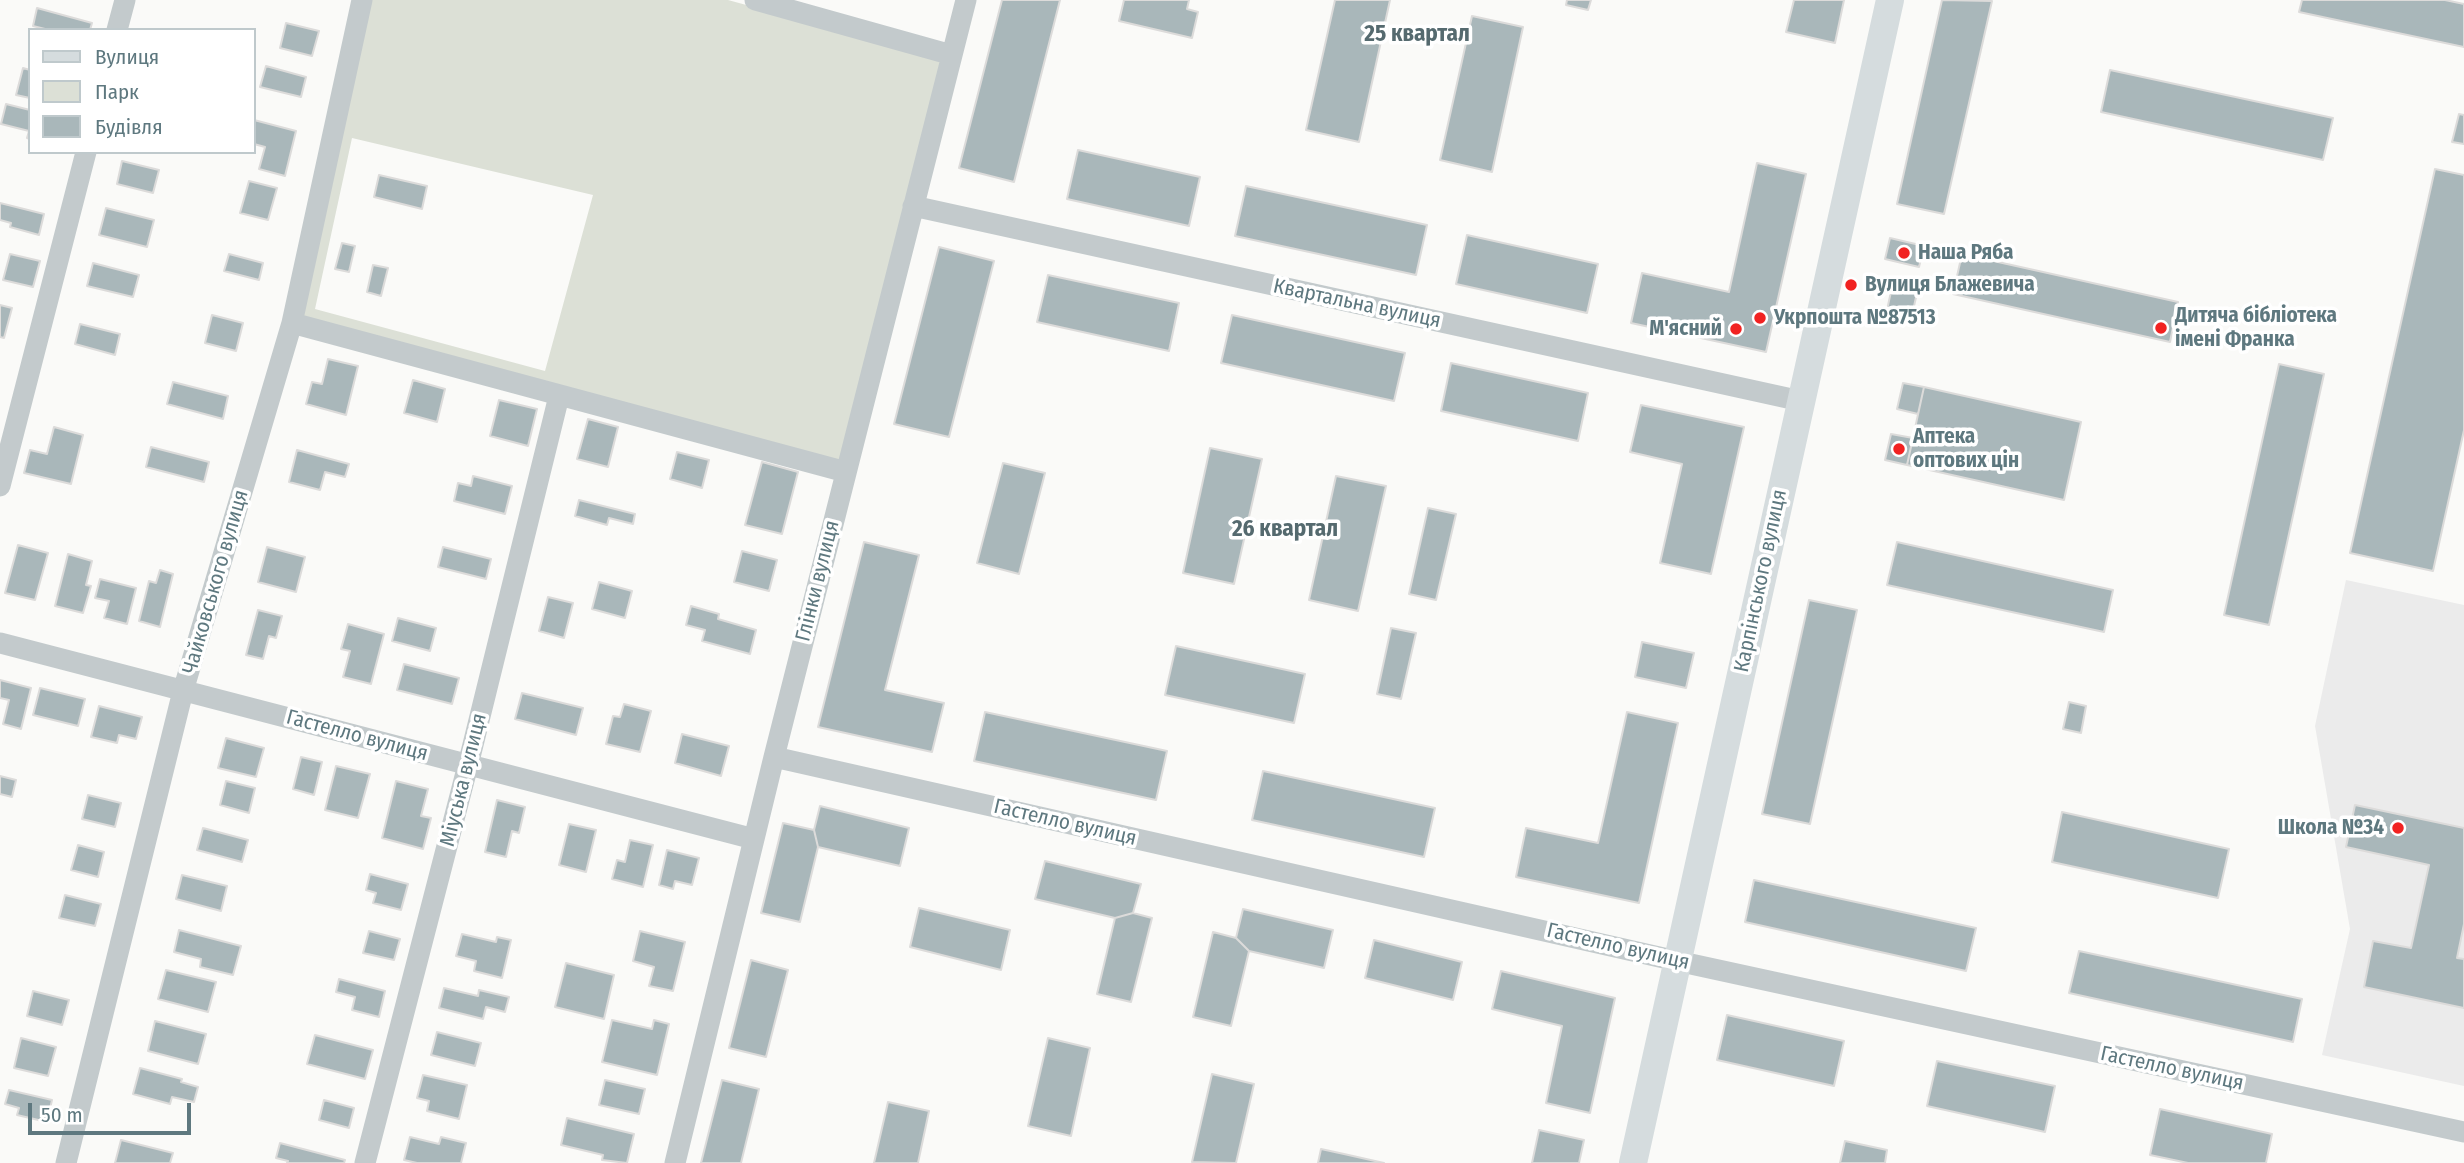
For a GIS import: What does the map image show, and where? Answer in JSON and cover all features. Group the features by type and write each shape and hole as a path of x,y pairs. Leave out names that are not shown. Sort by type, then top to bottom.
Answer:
{"street":[{"path":"118,28 125,0"},
{"name":"Чайковського вулиця","path":"66,1163 183,691 292,323 362,0"},
{"path":"755,0 952,55"},
{"name":"Глінки вулиця","path":"675,1163 774,757 966,0"},
{"name":"Карпінського вулиця","path":"1633,1163 1890,0"},
{"path":"0,486 85,154"},
{"name":"Квартальна вулиця","path":"913,206 1801,401"},
{"path":"292,323 846,472"},
{"name":"Міуська вулиця","path":"365,1163 468,765 558,396"},
{"name":"Гастелло вулиця","path":"0,643 754,839"},
{"name":"Гастелло вулиця","path":"774,757 1677,961 2464,1132"}],"shaded area":[{"name":"Школа №34","path":"2346,580 2464,605 2464,1086 2322,1055 2350,929 2315,726"}],"green space":[{"path":"369,0 728,0 944,59 842,464 299,320","holes":["352,138 593,195 545,371 315,309"]}],"building":[{"path":"1002,0 1060,0 1014,182 959,168"},
{"path":"1124,0 1189,0 1187,9 1198,12 1192,38 1119,21"},
{"path":"1335,0 1390,0 1359,142 1306,130"},
{"path":"1567,0 1591,0 1588,10 1566,5"},
{"path":"1794,0 1844,0 1835,43 1786,32"},
{"path":"1942,0 1992,1 1944,214 1897,204"},
{"path":"2302,0 2445,0 2464,4 2464,47 2299,12"},
{"path":"37,8 92,23 91,28 33,26"},
{"path":"1472,16 1523,27 1492,172 1440,160"},
{"path":"286,23 319,31 312,56 280,48"},
{"path":"266,66 306,77 301,97 260,87"},
{"path":"23,68 28,69 28,98 16,95"},
{"path":"2110,70 2333,118 2323,160 2101,112"},
{"path":"6,104 28,110 28,131 1,124"},
{"path":"2459,114 2464,115 2464,144 2452,142"},
{"path":"256,121 296,131 285,176 259,169 265,147 256,145"},
{"path":"1078,150 1200,177 1189,226 1067,199"},
{"path":"122,161 159,170 153,193 117,184"},
{"path":"1757,163 1806,174 1766,352 1631,323 1642,273 1729,292"},
{"path":"2435,169 2464,175 2464,430 2433,571 2350,553"},
{"path":"379,175 427,186 422,209 374,197"},
{"path":"249,181 277,188 268,220 240,213"},
{"path":"1246,186 1427,225 1416,275 1235,236"},
{"path":"0,203 44,214 39,235 10,227 11,223 0,220"},
{"path":"106,208 154,220 147,247 99,235"},
{"path":"1467,235 1598,264 1587,313 1456,284"},
{"path":"1890,238 1924,246 1919,267 1885,259"},
{"path":"342,243 355,246 349,272 335,269"},
{"path":"939,247 994,261 949,437 894,424"},
{"path":"10,254 40,261 33,287 3,280"},
{"path":"229,254 263,263 259,280 224,271"},
{"path":"1962,254 2178,302 2170,342 1953,294"},
{"path":"93,263 139,275 133,297 87,286"},
{"path":"373,265 388,268 381,296 367,292"},
{"path":"1048,275 1179,303 1169,351 1037,322"},
{"path":"1894,278 1919,284 1910,324 1885,319"},
{"path":"0,305 12,308 4,338 0,337"},
{"path":"212,315 243,323 236,351 205,343"},
{"path":"1232,315 1405,353 1394,401 1221,363"},
{"path":"80,324 120,334 115,355 75,344"},
{"path":"328,359 358,366 346,415 306,404 312,382 322,384"},
{"path":"1451,363 1588,393 1578,441 1441,411"},
{"path":"2279,364 2324,374 2269,625 2224,615"},
{"path":"413,380 445,389 437,422 404,413"},
{"path":"173,382 228,396 223,419 167,404"},
{"path":"1903,383 1924,387 1918,414 1897,409"},
{"path":"1924,387 2081,422 2064,500 1907,465"},
{"path":"499,400 537,409 528,446 490,436"},
{"path":"1641,405 1744,427 1711,574 1660,563 1682,464 1630,452"},
{"path":"588,419 618,427 608,467 577,459"},
{"path":"54,427 83,435 71,484 24,473 30,450 47,454"},
{"path":"1891,434 1913,438 1907,465 1885,460"},
{"path":"151,447 209,462 204,482 146,467"},
{"path":"1210,448 1262,459 1234,584 1183,573"},
{"path":"297,450 349,464 345,477 325,472 320,490 289,482"},
{"path":"677,452 709,460 702,488 670,479"},
{"path":"762,462 798,472 782,534 745,525"},
{"path":"1003,463 1045,473 1019,574 977,563"},
{"path":"473,476 512,486 505,514 454,501 458,483 471,486"},
{"path":"1336,476 1386,486 1358,611 1309,600"},
{"path":"579,500 635,514 633,524 609,518 607,525 575,516"},
{"path":"1428,508 1456,514 1436,600 1409,594"},
{"path":"864,542 919,555 885,690 944,703 932,752 818,727"},
{"path":"1897,542 2113,590 2104,632 1887,585"},
{"path":"18,545 48,553 35,600 5,593"},
{"path":"267,547 305,557 296,592 258,582"},
{"path":"443,547 491,559 486,579 438,567"},
{"path":"742,551 777,560 769,591 734,582"},
{"path":"68,554 92,561 86,585 91,586 83,613 55,606"},
{"path":"160,570 173,574 160,627 139,621 149,581 156,583"},
{"path":"100,579 136,588 127,624 104,618 109,601 95,598"},
{"path":"599,582 632,591 625,618 592,609"},
{"path":"548,597 573,603 564,638 539,631"},
{"path":"1809,600 1857,610 1810,824 1762,814"},
{"path":"691,606 719,614 718,619 756,630 750,654 702,641 705,630 686,625"},
{"path":"258,610 282,616 276,638 269,636 263,659 246,655"},
{"path":"398,618 436,628 430,651 392,641"},
{"path":"348,624 384,634 371,684 343,677 350,651 341,649"},
{"path":"1391,628 1416,633 1401,699 1377,694"},
{"path":"1642,642 1694,653 1686,688 1635,677"},
{"path":"1176,646 1305,674 1294,723 1165,695"},
{"path":"404,664 459,678 452,704 397,690"},
{"path":"0,680 31,688 21,729 3,724 9,700 0,698"},
{"path":"40,688 85,699 78,726 33,715"},
{"path":"522,693 583,708 576,735 515,719"},
{"path":"2069,702 2086,706 2081,733 2063,729"},
{"path":"624,704 651,711 640,752 606,744 613,716 620,717"},
{"path":"99,706 142,717 136,739 119,735 117,743 91,737"},
{"path":"985,712 1167,751 1156,800 974,761"},
{"path":"1627,712 1678,723 1639,903 1516,877 1526,828 1598,843"},
{"path":"682,734 729,746 721,776 675,763"},
{"path":"226,738 264,748 256,777 218,768"},
{"path":"301,757 322,762 314,795 293,789"},
{"path":"336,766 370,774 358,818 325,810"},
{"path":"1263,771 1435,808 1424,857 1252,820"},
{"path":"0,776 16,780 12,797 0,794"},
{"path":"226,781 255,788 249,813 220,805"},
{"path":"396,781 428,789 421,816 431,818 423,849 382,838"},
{"path":"88,795 121,803 115,827 82,819"},
{"path":"497,800 525,807 519,833 512,831 506,857 485,852"},
{"path":"2355,805 2464,828 2464,924 2457,958 2464,959 2464,1008 2364,987 2373,941 2411,948 2429,865 2346,847"},
{"path":"820,806 909,828 900,866 818,847 814,830"},
{"path":"2062,812 2229,849 2218,898 2052,862"},
{"path":"783,823 814,830 818,847 800,922 761,913"},
{"path":"569,824 596,830 586,872 559,865"},
{"path":"203,828 248,840 242,862 197,850"},
{"path":"630,840 653,845 643,887 612,879 617,860 625,862"},
{"path":"78,845 104,852 98,877 71,870"},
{"path":"667,850 699,858 692,885 675,881 673,889 659,885"},
{"path":"1045,861 1141,884 1133,913 1115,918 1035,899"},
{"path":"370,874 408,884 401,910 373,903 376,893 366,890"},
{"path":"182,875 227,886 221,911 176,899"},
{"path":"1754,880 1976,928 1966,971 1745,922"},
{"path":"65,895 101,904 95,926 59,918"},
{"path":"919,908 1010,930 1001,970 910,947"},
{"path":"1243,909 1333,930 1324,968 1249,951 1236,938"},
{"path":"1133,913 1152,918 1131,1002 1097,994 1115,918"},
{"path":"179,930 241,946 233,975 200,967 201,959 174,952"},
{"path":"369,931 400,939 394,960 363,953"},
{"path":"640,931 685,942 673,991 649,986 654,967 633,961"},
{"path":"1213,932 1236,938 1249,951 1231,1026 1193,1017"},
{"path":"462,934 496,942 497,937 511,940 502,978 474,971 476,961 456,956"},
{"path":"1374,940 1462,962 1453,1000 1365,978"},
{"path":"2079,951 2302,999 2293,1042 2069,993"},
{"path":"751,960 788,970 766,1057 729,1048"},
{"path":"566,963 614,975 604,1019 555,1007"},
{"path":"166,970 216,982 208,1012 158,999"},
{"path":"1501,971 1615,998 1590,1113 1546,1103 1562,1026 1492,1009"},
{"path":"339,979 385,991 379,1017 352,1010 355,997 336,992"},
{"path":"444,988 478,996 479,990 509,997 505,1012 486,1007 483,1019 439,1008"},
{"path":"33,991 69,1000 62,1025 27,1016"},
{"path":"1727,1015 1844,1041 1834,1086 1717,1060"},
{"path":"612,1020 652,1029 654,1020 669,1024 657,1075 602,1062"},
{"path":"155,1021 206,1034 198,1064 148,1051"},
{"path":"437,1032 481,1043 475,1066 431,1055"},
{"path":"315,1035 373,1050 365,1079 307,1064"},
{"path":"21,1038 56,1047 48,1076 14,1068"},
{"path":"1048,1038 1090,1048 1071,1136 1028,1126"},
{"path":"1937,1061 2055,1086 2045,1132 1927,1106"},
{"path":"140,1068 182,1079 181,1082 198,1087 194,1102 172,1097 170,1104 133,1094"},
{"path":"1212,1074 1254,1084 1236,1163 1192,1162"},
{"path":"423,1075 467,1085 459,1119 427,1111 429,1101 417,1098"},
{"path":"605,1080 645,1089 639,1114 599,1105"},
{"path":"722,1080 759,1089 741,1163 701,1163"},
{"path":"9,1090 52,1100 47,1122 17,1115 19,1108 5,1104"},
{"path":"324,1100 354,1108 349,1128 319,1120"},
{"path":"888,1102 929,1111 918,1163 874,1163"},
{"path":"2160,1109 2272,1134 2266,1163 2188,1163 2150,1155"},
{"path":"567,1118 634,1134 627,1163 602,1160 603,1155 561,1145"},
{"path":"1539,1130 1584,1140 1579,1163 1532,1163"},
{"path":"410,1137 439,1144 441,1137 466,1143 461,1163 417,1163 404,1160"},
{"path":"121,1140 173,1153 170,1163 115,1163"},
{"path":"1845,1141 1887,1150 1885,1163 1840,1163"},
{"path":"280,1143 345,1160 344,1163 287,1163 288,1161 276,1158"},
{"path":"1321,1149 1344,1154 1384,1163 1318,1163"}],"place":[{"name":"Наша Ряба","path":"1904,253"},
{"name":"Вулиця Блажевича","path":"1851,285"},
{"name":"Укрпошта №87513","path":"1760,318"},
{"name":"Дитяча бібліотека імені Франка","path":"2161,328"},
{"name":"М'ясний","path":"1736,329"},
{"name":"Аптека оптових цін","path":"1899,449"},
{"name":"Школа №34","path":"2398,828"}],"district":[{"name":"25 квартал","path":"1417,35"},
{"name":"26 квартал","path":"1285,530"}]}
